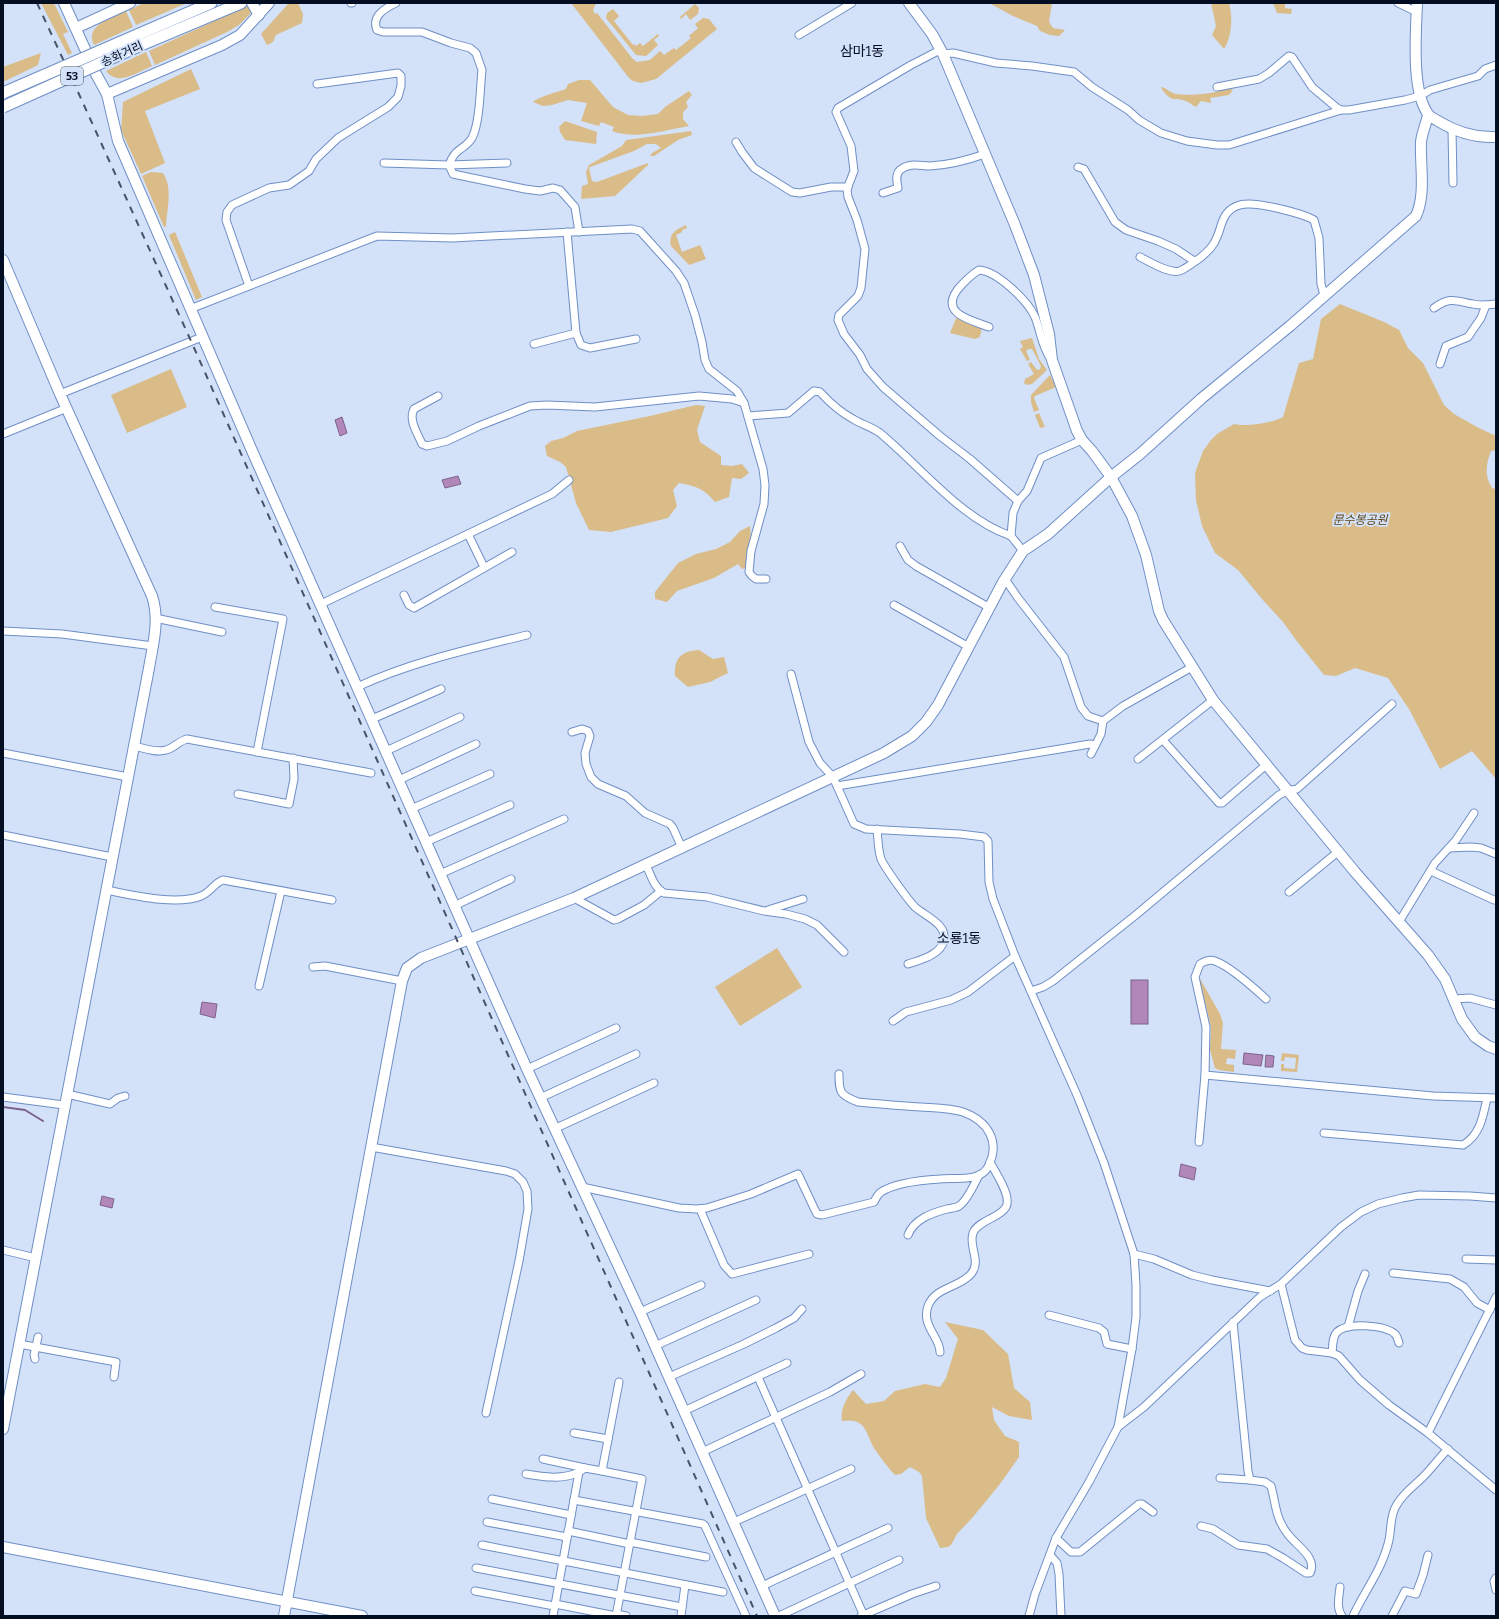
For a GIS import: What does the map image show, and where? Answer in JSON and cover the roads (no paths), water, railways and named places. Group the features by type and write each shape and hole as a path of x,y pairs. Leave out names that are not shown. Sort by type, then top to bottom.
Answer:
{"main road":[{"name":"송화거리","path":"3,107 211,3"},
{"name":"송화거리","path":"3,94 139,40 241,3"}],"street":[{"path":"64,3 85,50"},
{"path":"76,28 130,3"},
{"path":"252,3 259,16"},
{"path":"107,94 222,45 240,35 259,16 269,3"},
{"path":"396,3 381,11 377,17 375,25 377,30 383,32 422,32 470,48 476,53 480,62 482,70 476,129 471,139 452,156 449,165 454,174 467,178 525,189 540,191 553,188 560,190 575,207 579,232"},
{"path":"799,36 852,3"},
{"path":"909,3 932,34 942,52 985,154 1034,276 1047,328 1052,360 1082,440 1111,477 1132,516 1148,560 1159,611 1213,700 1287,791 1428,954 1445,979 1462,1019 1475,1037 1496,1050"},
{"path":"284,1616 402,981 407,968 414,962 574,898 646,865 884,753 912,736 926,722 938,705 1005,579 1023,551 1048,534 1202,398 1416,216 1420,208 1422,186 1421,140 1428,116 1420,96 1416,70 1417,8 1398,3"},
{"path":"1018,501 970,458 940,436 883,387 867,369 860,355 844,334 838,320 839,315 858,296 861,288 865,248 857,220 848,197 848,187 854,171 851,146 837,117 836,112 838,108 911,65 942,52 953,53 996,64 1039,67 1074,72 1092,88 1128,110 1139,120 1161,133 1187,141 1217,146 1229,145 1342,110 1405,100 1420,96 1430,90 1478,76 1485,69 1496,65"},
{"path":"1217,87 1259,79 1269,73 1289,56 1292,57 1312,87 1337,108 1342,110"},
{"path":"249,286 226,220 227,212 232,204 269,188 289,185 309,171 316,159 338,138 388,107 398,97 401,76 398,73 317,84"},
{"path":"96,74 107,94 118,141 202,337 527,1070 640,1312 775,1616"},
{"path":"1428,116 1452,129 1476,136 1496,137"},
{"path":"1452,129 1453,183"},
{"path":"736,142 754,168 792,192 800,193 831,187 848,187"},
{"path":"883,193 898,188 897,177 899,171 907,166 930,166 970,160 985,154"},
{"path":"384,163 449,165 508,162"},
{"path":"1078,167 1084,169 1115,222 1126,230 1176,249 1194,261"},
{"path":"1140,257 1161,268 1174,272 1181,271 1212,247 1217,238 1224,217 1234,207 1245,204 1255,204 1299,214 1314,220 1319,238 1321,284 1324,295"},
{"path":"190,309 377,236 452,238 632,229 640,231 675,269 684,283 697,322 705,360 709,369 737,391 744,403 763,469 765,485 764,504 751,551 749,572 756,578 766,579"},
{"path":"567,232 576,333 581,345 590,348 636,339"},
{"path":"3,260 7,280 67,408 152,596 155,606 155,632 153,646 64,1105 36,1258 5,1405 3,1429"},
{"path":"989,327 959,315 952,307 952,297 962,284 979,270 993,275 1025,302 1034,316 1043,346 1052,360"},
{"path":"1434,308 1442,302 1450,299 1475,305 1496,304"},
{"path":"1440,364 1446,346 1468,337 1481,318 1486,305"},
{"path":"534,344 576,333"},
{"path":"60,394 202,337"},
{"path":"748,416 788,413 814,391 820,392 831,404 852,419 878,432 977,520 997,531 1011,536 1023,551"},
{"path":"438,396 414,409 412,413 412,419 422,444 427,446 446,441 530,406 547,405 595,407 699,396 732,399 744,403"},
{"path":"3,434 67,408"},
{"path":"1011,536 1013,513 1018,501 1027,491 1041,458 1082,440"},
{"path":"321,604 552,494 569,480"},
{"path":"468,534 484,567"},
{"path":"900,546 908,560 916,566 990,608"},
{"path":"404,595 409,605 414,608 512,552"},
{"path":"1005,579 1064,657 1081,707 1088,716 1103,721"},
{"path":"894,605 969,647"},
{"path":"215,607 283,619 258,752"},
{"path":"155,618 222,632"},
{"path":"3,631 62,634 153,646"},
{"path":"357,687 385,674 432,659 528,635"},
{"path":"1091,754 1101,734 1103,721 1123,706 1192,667"},
{"path":"791,674 809,742 820,763 833,777 854,824 866,829 960,834 984,837 988,840 989,882 993,899 1015,956 1077,1095 1104,1164 1134,1254 1136,1317 1132,1349 1118,1427 1089,1482 1056,1538 1035,1594 1029,1616"},
{"path":"372,720 441,689"},
{"path":"1138,759 1213,700"},
{"path":"1031,991 1053,981 1137,914 1279,796 1287,791 1297,789 1392,704"},
{"path":"386,752 460,717"},
{"path":"572,732 582,729 588,730 590,736 585,753 586,764 591,777 598,784 626,796 645,813 670,824 682,848"},
{"path":"134,746 161,751 168,750 182,740 187,739 371,773"},
{"path":"1163,740 1218,803 1222,803 1266,765"},
{"path":"399,780 476,744"},
{"path":"837,786 1090,744 1095,745"},
{"path":"3,753 128,777"},
{"path":"238,794 289,804 294,779 293,758"},
{"path":"411,809 490,774"},
{"path":"426,842 510,805"},
{"path":"1399,922 1435,864 1456,840 1474,813"},
{"path":"440,874 564,819"},
{"path":"877,829 880,858 884,865 915,906 942,929 944,938 941,948 934,953 908,964"},
{"path":"3,835 112,857"},
{"path":"1449,848 1481,848 1496,854"},
{"path":"1289,892 1339,852"},
{"path":"646,865 655,884 661,891 680,895 707,897 805,919 817,925 844,952"},
{"path":"1431,872 1494,900"},
{"path":"454,906 511,879"},
{"path":"106,890 144,897 190,900 211,891 215,885 223,880 332,900"},
{"path":"259,986 280,891"},
{"path":"574,898 614,920 644,905 661,891"},
{"path":"764,911 803,899"},
{"path":"893,1021 906,1012 951,1000 968,992 1015,956"},
{"path":"1199,1142 1205,1075 1206,1027 1196,971 1200,964 1208,960 1215,961 1248,983 1266,999"},
{"path":"312,967 325,966 402,981"},
{"path":"1454,999 1470,998 1496,1005"},
{"path":"527,1070 616,1028"},
{"path":"540,1098 636,1054"},
{"path":"839,1074 839,1088 846,1098 858,1102 946,1109 962,1112 972,1116 982,1123 993,1139 993,1148 987,1169 980,1175 960,1206 928,1214 909,1231 908,1235"},
{"path":"1205,1075 1426,1095 1496,1098"},
{"path":"554,1129 654,1084"},
{"path":"67,1094 110,1104 118,1098 125,1096"},
{"path":"3,1097 64,1105"},
{"path":"1324,1133 1463,1145 1471,1140 1482,1122 1487,1098"},
{"path":"371,1147 506,1171 515,1174 523,1182 527,1191 528,1209 519,1262 486,1413"},
{"path":"940,1352 926,1318 928,1306 935,1295 961,1282 970,1275 975,1267 976,1258 972,1241 972,1234 975,1228 1006,1208 1008,1202 1007,1194 990,1162"},
{"path":"582,1187 679,1208 707,1208 751,1194 798,1174 817,1214 822,1215 874,1202 878,1195 882,1192 901,1185 940,1179 967,1178 980,1175"},
{"path":"1118,1427 1144,1407 1260,1297 1281,1284 1341,1227 1361,1212 1378,1204 1419,1195 1496,1198"},
{"path":"700,1208 724,1264 732,1274 809,1254"},
{"path":"3,1250 36,1258"},
{"path":"1134,1254 1154,1259 1192,1275 1270,1291"},
{"path":"1466,1259 1496,1260"},
{"path":"1393,1273 1450,1279 1464,1287 1477,1303 1490,1310"},
{"path":"1348,1327 1358,1291 1366,1274"},
{"path":"1281,1284 1295,1340 1302,1348 1332,1353 1339,1356 1360,1380 1389,1405 1428,1433 1496,1490"},
{"path":"640,1312 701,1285"},
{"path":"1428,1433 1496,1297"},
{"path":"655,1346 756,1300"},
{"path":"669,1377 744,1344 776,1328 794,1318 802,1308"},
{"path":"1049,1315 1099,1328 1104,1332 1107,1344 1132,1349"},
{"path":"1233,1322 1250,1480"},
{"path":"1332,1353 1334,1336 1338,1331 1354,1326 1382,1328 1395,1335 1399,1343"},
{"path":"35,1358 35,1348 38,1337"},
{"path":"19,1344 118,1362 114,1377"},
{"path":"684,1411 787,1363"},
{"path":"702,1452 830,1392 861,1374"},
{"path":"758,1377 850,1583 863,1616 912,1594 936,1586"},
{"path":"602,1471 619,1382"},
{"path":"574,1433 608,1439"},
{"path":"1353,1616 1358,1604 1371,1584 1381,1564 1389,1544 1391,1520 1395,1507 1403,1495 1423,1477 1448,1449"},
{"path":"543,1459 582,1470 602,1471 642,1480 616,1615"},
{"path":"734,1522 851,1469"},
{"path":"526,1474 561,1477 574,1475 582,1470"},
{"path":"553,1616 571,1515 582,1470"},
{"path":"1201,1526 1213,1529 1238,1545 1267,1549 1306,1573 1310,1573 1312,1569 1312,1562 1308,1555 1287,1533 1280,1521 1275,1508 1271,1486 1265,1482 1220,1478"},
{"path":"492,1499 571,1515"},
{"path":"574,1500 698,1523 705,1526 746,1616"},
{"path":"1056,1538 1071,1552 1080,1552 1139,1504 1142,1504 1153,1512"},
{"path":"487,1522 706,1556"},
{"path":"762,1586 888,1528"},
{"path":"482,1545 723,1592"},
{"path":"3,1547 362,1616"},
{"path":"1050,1555 1057,1563 1059,1574 1061,1616"},
{"path":"1392,1616 1405,1591 1416,1594 1424,1575 1428,1555"},
{"path":"779,1616 899,1560"},
{"path":"476,1568 682,1607"},
{"path":"1496,1578 1494,1581 1496,1590"},
{"path":"681,1616 686,1585"},
{"path":"1340,1587 1338,1603 1342,1616"},
{"path":"475,1591 626,1616"}],"waterway":[{"path":"3,1107 25,1110 43,1121"}],"railway":[{"path":"37,3 191,341 757,1616"}],"district":[{"name":"삼마1동","path":"862,51"},
{"name":"소룡1동","path":"959,938"}],"park label":[{"name":"문수봉공원","path":"1360,520"}]}
